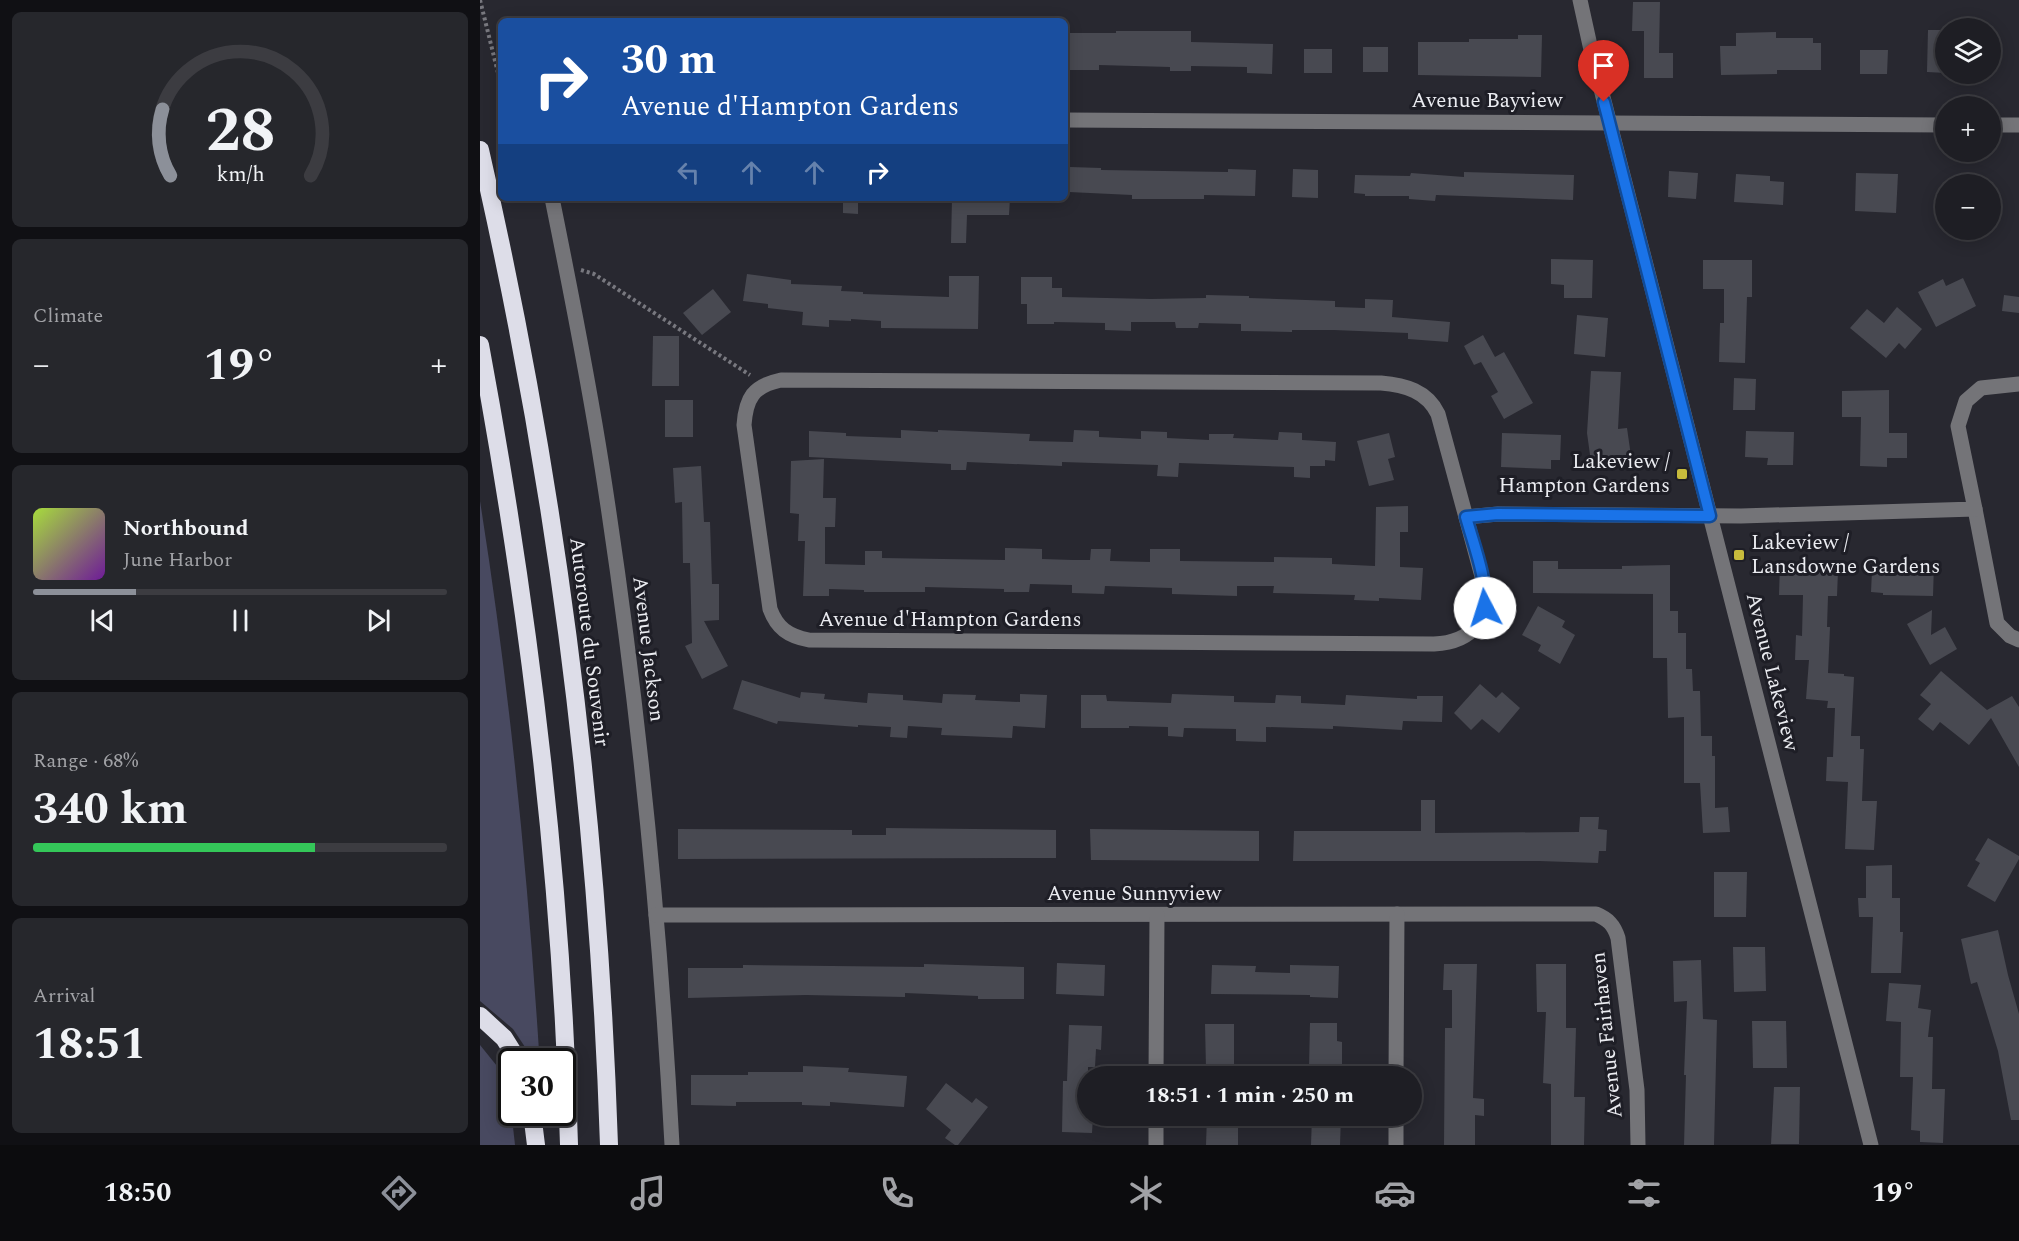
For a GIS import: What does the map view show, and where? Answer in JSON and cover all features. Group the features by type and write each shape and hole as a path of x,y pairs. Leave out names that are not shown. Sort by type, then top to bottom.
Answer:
{"highway":[{"name":"Autoroute du Souvenir","path":"480,150 515,312 546,488 570,657 597,927 609,1145"},
{"path":"480,345 517,563 542,765 561,978 569,1145"},
{"path":"480,1016 504,1038 510,1048"},
{"path":"534,1126 536,1145"}],"street":[{"name":"Avenue Lakeview","path":"1580,0 1585,28 1871,1145"},
{"name":"Avenue Bayview","path":"1068,120 1935,125"},
{"path":"2001,125 2019,125"},
{"name":"Avenue Jackson","path":"553,201 585,369 613,538 632,680 656,915 672,1145"},
{"name":"Avenue d'Hampton Gardens","path":"781,380 1397,384 1419,393 1434,405 1466,517 1483,580 1485,608 1475,628 1467,635 1446,644 809,640 799,638 780,628 770,609 746,439 745,412 752,394 760,387 781,380"},
{"path":"2019,384 1981,388 1966,402 1958,426 1997,623 2010,636 2019,640"},
{"path":"1466,517 1498,514 1710,516 1976,509"},
{"name":"Avenue Sunnyview","path":"656,915 1586,913 1596,914 1610,922"},
{"path":"1396,1066 1397,914"},
{"path":"1156,1066 1157,915"},
{"name":"Avenue Fairhaven","path":"1610,922 1616,929 1618,938 1634,1061 1638,1145"},
{"path":"1156,1126 1156,1145"},
{"path":"1396,1126 1396,1145"}],"path":[{"path":"480,0 498,73"},
{"path":"578,270 594,274 751,376"}],"shaded area":[{"path":"480,501 500,638 523,844 539,1048 526,1048 513,1029 480,1001"},
{"path":"480,1045 498,1069 498,1126 513,1126 515,1145 480,1145"}],"building":[{"path":"1633,2 1660,2 1659,53 1673,53 1673,78 1644,78 1644,31 1632,31"},
{"path":"1928,30 1935,30 1935,72 1927,72"},
{"path":"1116,31 1191,31 1191,42 1273,44 1272,74 1247,73 1247,67 1191,66 1191,71 1170,71 1170,67 1099,65 1099,70 1069,70 1069,33 1116,33"},
{"path":"1776,32 1776,38 1813,38 1813,43 1821,43 1821,70 1777,70 1777,74 1721,75 1720,46 1736,46 1736,33"},
{"path":"1518,35 1542,35 1541,77 1418,75 1418,42 1518,39"},
{"path":"1363,47 1388,47 1388,72 1363,72"},
{"path":"1304,49 1332,49 1332,73 1304,73"},
{"path":"1860,50 1888,50 1887,74 1860,74"},
{"path":"1070,167 1101,168 1101,170 1228,172 1228,169 1256,170 1255,196 1204,195 1204,199 1132,199 1132,195 1069,192"},
{"path":"1293,169 1318,170 1318,198 1292,197"},
{"path":"1669,171 1698,173 1696,199 1668,197"},
{"path":"1464,172 1574,175 1573,200 1436,195 1435,201 1409,199 1409,196 1365,196 1365,194 1354,193 1355,175 1410,176 1411,173 1464,177"},
{"path":"1856,173 1898,174 1896,213 1855,211"},
{"path":"1736,174 1770,176 1770,181 1784,182 1783,205 1734,202"},
{"path":"843,201 858,201 858,214 843,213"},
{"path":"952,201 1010,201 1009,215 967,215 966,243 951,243"},
{"path":"1551,259 1593,260 1592,298 1564,298 1564,285 1551,284"},
{"path":"1703,260 1752,260 1752,297 1747,297 1745,363 1719,362 1720,323 1724,323 1724,289 1703,289"},
{"path":"747,274 791,280 791,284 842,286 841,291 863,292 863,294 949,297 949,276 979,276 978,329 881,328 881,321 851,319 851,321 829,320 829,327 802,325 803,312 768,308 768,304 743,301"},
{"path":"1021,277 1052,277 1052,288 1062,288 1062,297 1151,299 1206,298 1206,295 1249,296 1249,298 1335,301 1335,307 1365,308 1365,299 1393,300 1392,317 1450,322 1448,342 1408,339 1408,333 1334,330 1241,331 1241,324 1199,323 1198,328 1176,328 1175,322 1131,322 1131,331 1105,330 1105,323 1027,324 1027,304 1021,304"},
{"path":"1963,278 1976,306 1936,327 1918,292 1943,279 1946,286"},
{"path":"713,289 731,312 702,335 683,313"},
{"path":"2004,295 2019,297 2019,313 2002,311"},
{"path":"1897,307 1922,329 1905,349 1899,343 1886,358 1850,328 1867,309 1884,323"},
{"path":"1577,315 1608,318 1605,357 1574,354"},
{"path":"1483,335 1495,357 1504,352 1533,403 1504,419 1491,396 1498,392 1481,362 1474,365 1464,346"},
{"path":"653,336 679,336 679,386 652,386"},
{"path":"1591,371 1621,372 1618,429 1627,428 1631,456 1591,462 1587,433"},
{"path":"1734,378 1756,379 1755,410 1733,410"},
{"path":"1889,390 1889,433 1907,433 1907,458 1887,458 1887,467 1860,466 1861,417 1842,417 1842,391"},
{"path":"665,400 693,400 693,437 665,437"},
{"path":"901,430 1030,434 1029,441 1073,442 1074,430 1099,431 1099,437 1141,439 1141,431 1167,432 1167,438 1209,440 1209,434 1234,434 1233,438 1278,440 1279,432 1302,433 1302,440 1336,442 1335,461 1325,460 1325,466 1310,466 1310,478 1294,477 1294,467 1179,463 1178,477 1157,476 1158,465 1062,462 1062,466 967,462 966,470 951,470 951,464 809,457 809,431 846,433 846,436 901,438"},
{"path":"1746,431 1794,432 1793,465 1767,465 1768,458 1745,457"},
{"path":"1389,433 1395,457 1388,459 1394,480 1369,486 1357,441"},
{"path":"1502,433 1561,435 1560,460 1551,460 1551,469 1501,467"},
{"path":"824,459 823,498 836,498 835,527 825,527 825,564 865,565 865,551 882,551 882,558 1005,560 1005,548 1042,549 1042,559 1090,560 1091,549 1111,549 1110,561 1150,562 1150,549 1180,549 1180,561 1274,562 1274,557 1332,558 1332,564 1375,566 1376,507 1408,506 1408,532 1400,532 1400,567 1423,568 1421,600 1379,598 1379,601 1354,600 1355,595 1273,593 1274,586 1237,586 1237,596 1172,594 1172,588 1105,586 1104,594 1072,593 1072,585 1030,584 1029,592 925,587 925,592 864,592 864,590 829,589 829,596 803,596 805,541 798,541 799,514 790,513 791,461"},
{"path":"701,466 704,522 710,522 712,584 719,584 719,620 704,621 728,666 702,679 685,646 692,643 690,563 683,563 682,502 675,503 673,468"},
{"path":"1533,561 1558,561 1558,569 1622,569 1622,566 1670,565 1670,611 1678,611 1678,633 1686,633 1686,669 1692,669 1693,691 1700,691 1701,736 1712,736 1712,756 1715,756 1715,808 1728,807 1730,832 1703,833 1700,783 1684,783 1684,717 1668,718 1667,658 1653,658 1653,594 1533,593"},
{"path":"1780,563 1810,564 1810,570 1838,571 1837,596 1828,596 1827,627 1830,627 1828,673 1854,677 1851,736 1860,736 1860,749 1864,749 1862,801 1877,801 1874,850 1845,849 1848,782 1826,781 1827,757 1833,757 1835,708 1827,708 1828,701 1806,699 1809,660 1795,660 1796,635 1802,636 1803,595 1779,595"},
{"path":"1905,563 1934,564 1933,596 1883,595 1883,593 1871,592 1872,571 1905,572"},
{"path":"1538,606 1565,621 1562,627 1575,635 1560,664 1538,651 1541,645 1522,635"},
{"path":"1932,610 1931,635 1945,627 1957,649 1930,665 1907,624"},
{"path":"1941,671 1987,710 2012,696 2019,707 2019,767 1991,718 1969,745 1940,722 1933,731 1918,719 1931,704 1920,695"},
{"path":"742,680 800,698 801,692 825,694 824,699 867,703 868,693 903,695 903,700 942,703 943,694 976,695 975,700 1020,702 1020,694 1047,695 1045,728 1013,726 1012,738 941,735 942,728 908,726 907,738 890,737 891,727 778,721 777,724 733,709"},
{"path":"1480,684 1496,698 1502,692 1520,708 1499,733 1482,719 1471,730 1454,713"},
{"path":"1172,694 1234,696 1234,702 1275,703 1276,695 1301,696 1301,703 1345,705 1346,695 1417,699 1417,696 1443,696 1442,722 1403,721 1402,730 1333,726 1333,729 1266,727 1266,742 1236,741 1236,729 1184,728 1183,737 1168,736 1168,727 1081,728 1081,695 1106,695 1107,701 1171,703"},
{"path":"1421,800 1435,800 1435,833 1579,832 1580,817 1599,817 1598,829 1607,830 1606,851 1599,851 1598,863 1293,861 1294,831 1421,831"},
{"path":"886,828 1056,830 1056,858 678,859 678,829 852,830 852,835 886,835"},
{"path":"1090,829 1259,831 1259,861 1091,860"},
{"path":"1988,838 2019,856 1995,902 1967,886 1980,863 1975,860"},
{"path":"1892,865 1892,898 1900,898 1900,932 1903,932 1901,973 1871,973 1873,917 1859,917 1858,898 1866,898 1866,866"},
{"path":"1714,872 1747,872 1746,917 1714,917"},
{"path":"1998,930 2019,1014 2019,1120 2011,1120 1998,1051 1977,982 1971,984 1961,939"},
{"path":"1733,947 1765,947 1766,991 1734,992"},
{"path":"1701,960 1703,1019 1717,1020 1714,1145 1684,1145 1687,1001 1674,1002 1673,961"},
{"path":"1057,963 1105,965 1104,996 1056,994"},
{"path":"924,964 1024,967 1024,999 978,999 978,996 905,993 905,997 806,995 688,998 688,968 743,968 743,965 924,967"},
{"path":"1444,964 1477,964 1473,1098 1484,1099 1484,1116 1475,1115 1475,1145 1444,1145 1445,1028 1452,1028 1452,990 1443,990"},
{"path":"1536,964 1566,964 1566,1028 1576,1028 1574,1097 1585,1097 1584,1145 1551,1145 1551,1084 1543,1083 1546,1012 1537,1012"},
{"path":"1212,965 1256,966 1255,972 1290,973 1290,965 1339,966 1338,998 1310,997 1310,995 1211,994"},
{"path":"1889,983 1921,985 1918,1008 1931,1010 1928,1037 1933,1037 1932,1089 1945,1089 1943,1143 1920,1142 1920,1131 1911,1130 1913,1077 1900,1077 1901,1022 1886,1021"},
{"path":"1752,1021 1786,1021 1787,1068 1753,1068"},
{"path":"1310,1023 1337,1023 1337,1041 1342,1042 1342,1066 1309,1066"},
{"path":"1205,1024 1234,1024 1234,1066 1206,1066"},
{"path":"1069,1025 1102,1026 1101,1050 1096,1049 1095,1066 1077,1066 1077,1126 1092,1126 1092,1133 1062,1132 1063,1081 1067,1081"},
{"path":"803,1066 849,1068 848,1072 907,1076 904,1107 830,1102 830,1106 802,1105 802,1102 736,1102 736,1106 691,1105 691,1075 803,1072"},
{"path":"946,1083 972,1103 976,1098 988,1107 958,1145 945,1138 951,1130 926,1109"},
{"path":"1774,1087 1800,1087 1799,1144 1771,1144"},
{"path":"1207,1126 1238,1126 1238,1145 1206,1145"},
{"path":"1312,1126 1341,1126 1340,1145 1311,1145"}],"place":[{"name":"Lakeview / Hampton Gardens","path":"1682,474"},
{"name":"Lakeview / Lansdowne Gardens","path":"1739,555"}],"route":[{"path":"1485,608 1483,580 1466,517 1498,514 1710,516 1604,102"}]}
